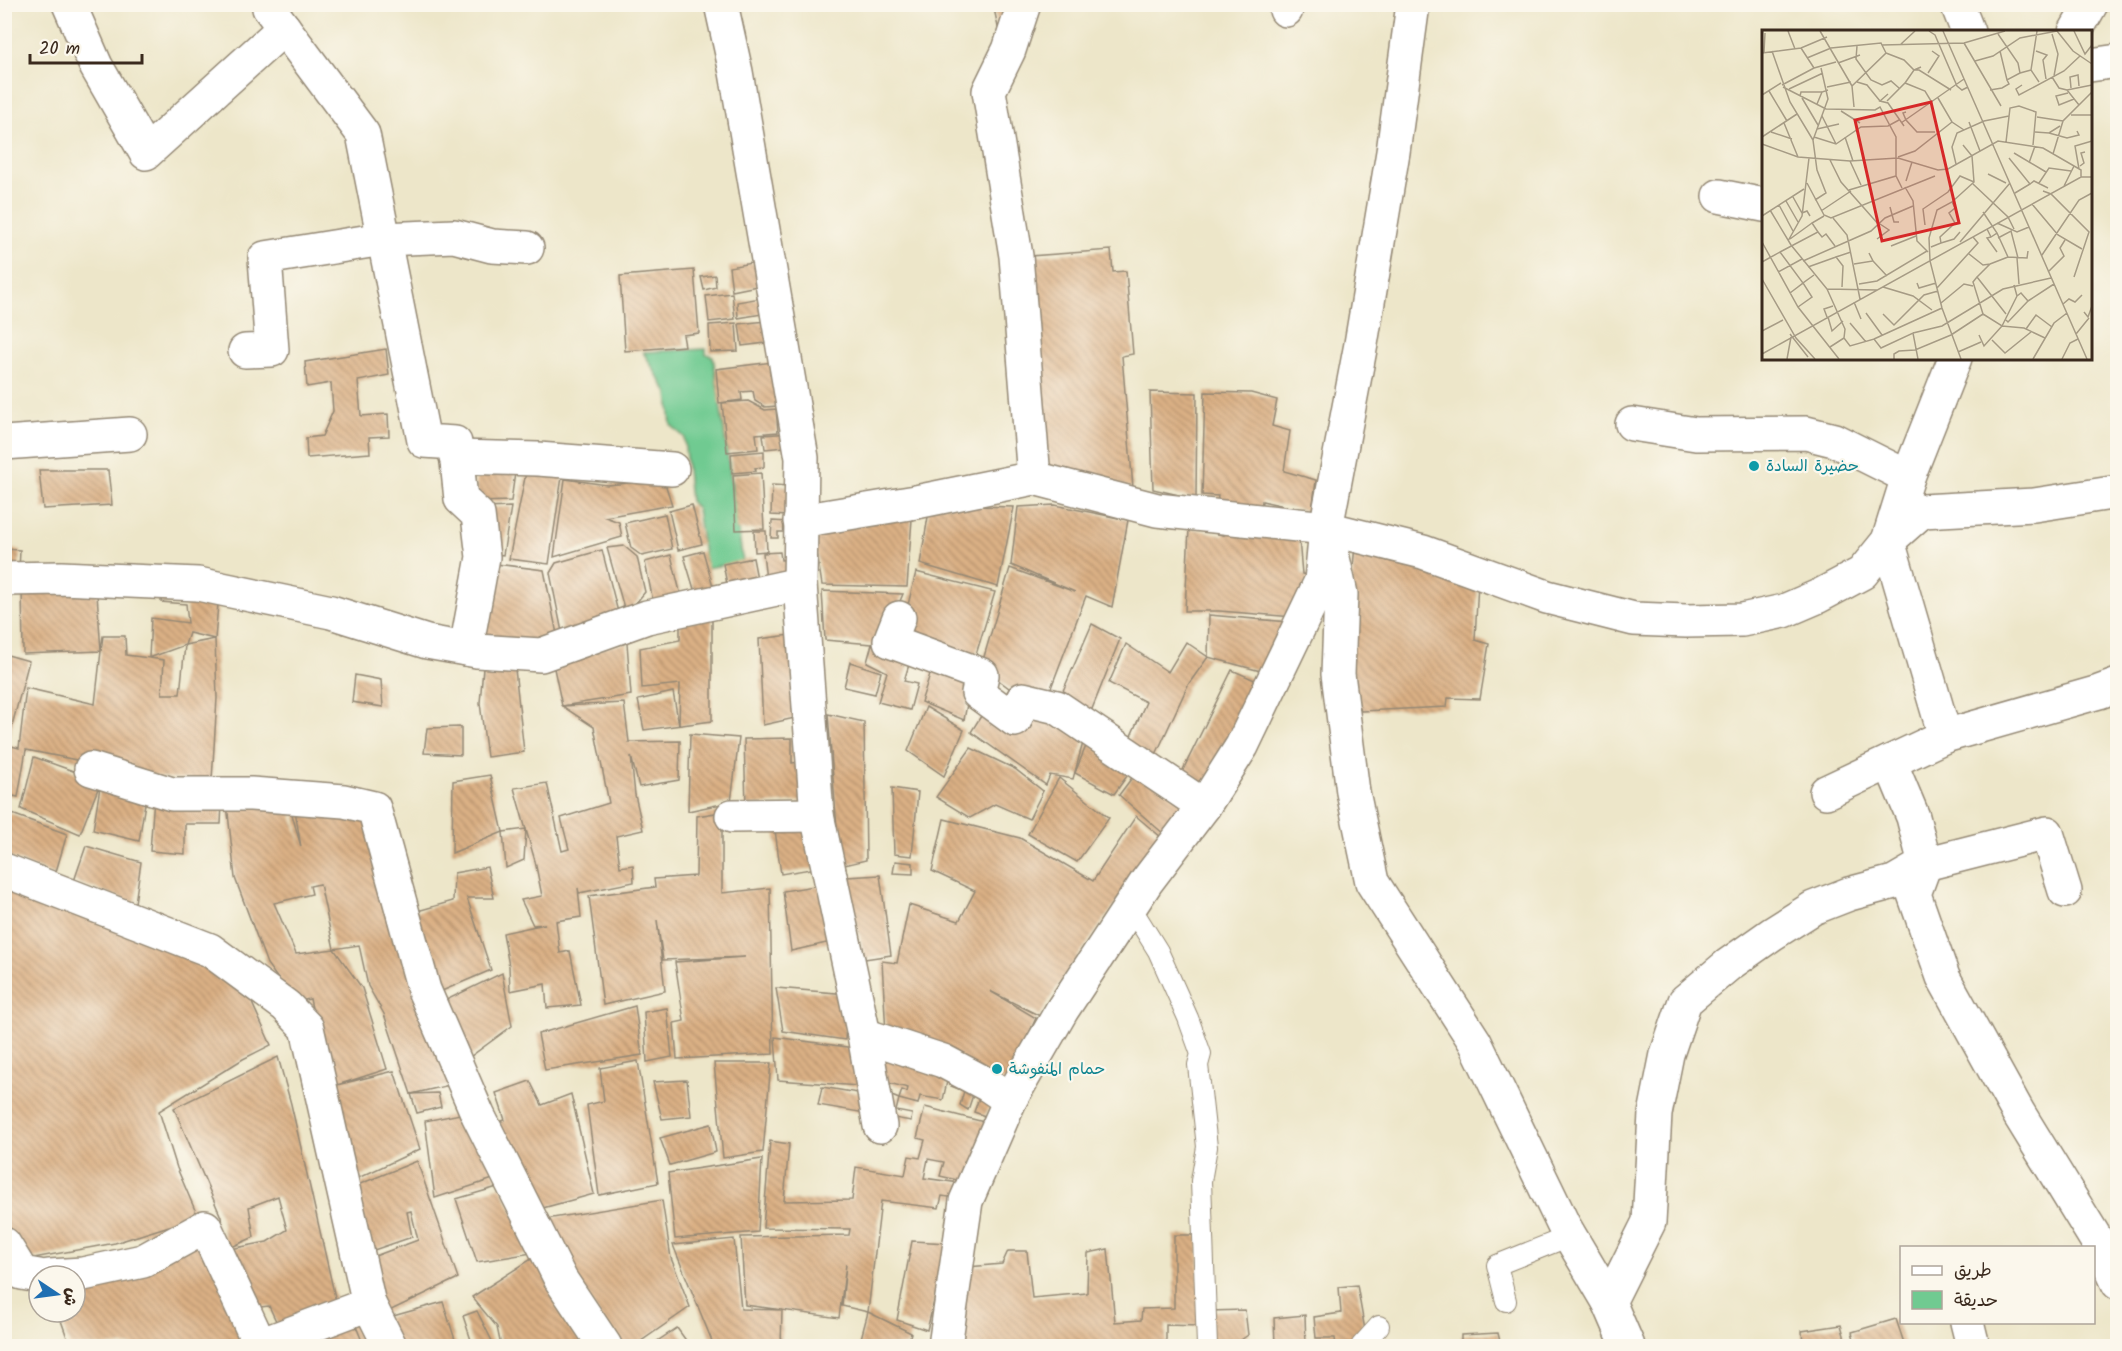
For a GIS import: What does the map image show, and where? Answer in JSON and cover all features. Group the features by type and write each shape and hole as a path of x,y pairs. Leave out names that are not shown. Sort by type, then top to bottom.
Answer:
{"street":[{"path":"69,4 96,66 146,153 274,11 363,134 424,441 455,443 461,499 478,516 483,557 466,649"},
{"path":"721,4 736,72 802,458 800,584 817,815 864,1035 880,1125"},
{"path":"1024,4 1009,50 989,91 1016,256 1034,478"},
{"path":"945,1347 966,1201 1010,1100 1062,1010 1130,906 1204,806 1242,746 1321,581 1326,528 1361,344 1393,152 1413,4"},
{"path":"1958,4 1967,30"},
{"path":"2076,30 2091,4"},
{"path":"2092,65 2118,61"},
{"path":"1719,196 1762,205"},
{"path":"245,351 272,350 265,258 383,238 454,236 492,246 527,248"},
{"path":"1945,736 1888,541 1908,477 1954,360"},
{"path":"1632,424 1696,434 1806,433 1834,440 1908,477"},
{"path":"4,443 130,434"},
{"path":"456,457 538,459 672,470"},
{"path":"800,520 916,502 1034,478 1157,510 1326,528 1423,552 1546,597 1634,619 1742,620 1784,611 1819,596 1862,573 1888,541 1922,512 2034,506 2118,492"},
{"path":"1326,528 1341,594 1338,674 1353,792 1372,882 1475,1042 1570,1236 1609,1302 1628,1347"},
{"path":"4,579 61,578 198,584 331,612 427,642 466,649 541,655 647,617 800,584"},
{"path":"899,618 890,641 982,675 978,693 1015,720 1023,699 1057,707 1204,806"},
{"path":"1826,792 1945,736 2118,685"},
{"path":"1890,762 1912,818 1924,864 1914,894 1943,977 2019,1114 2102,1249 2118,1283"},
{"path":"92,769 172,794 263,795 344,801 375,808 424,990 477,1115 561,1280 605,1347"},
{"path":"732,816 817,815"},
{"path":"1609,1302 1649,1222 1650,1169 1655,1114 1667,1054 1685,1001 1763,940 1813,908 1848,894 1894,882 1924,864 2048,834 2065,891"},
{"path":"4,870 210,950 286,1006 307,1028 369,1304 390,1347"},
{"path":"864,1035 943,1061 988,1085 1010,1100"},
{"path":"87,1273 143,1261 205,1227 260,1345 369,1304"},
{"path":"4,1244 22,1273 27,1274"},
{"path":"1967,1324 1973,1347"}],"lane":[{"path":"1130,906 1158,951 1188,1018 1201,1054 1198,1065 1207,1147 1201,1182 1207,1347"},
{"path":"1506,1301 1497,1265 1570,1236"},
{"path":"1361,1347 1380,1326"}],"green space":[{"path":"706,349 706,354 713,356 743,562 706,568 697,509 690,501 684,437 671,425 668,393 643,352"}],"building":[{"path":"993,4 1011,4 1001,41"},
{"path":"1111,250 1113,272 1126,271 1133,354 1122,356 1133,488 1046,471 1030,256"},
{"path":"762,261 767,284 732,291 729,267"},
{"path":"694,270 699,333 683,335 685,346 625,351 620,276"},
{"path":"715,275 716,287 704,290 701,277"},
{"path":"732,293 735,319 709,322 706,296"},
{"path":"766,297 768,313 738,318 737,302"},
{"path":"766,321 774,342 742,346 739,324"},
{"path":"736,323 738,351 710,352 709,325"},
{"path":"386,349 389,375 358,381 361,416 388,414 389,436 369,437 370,453 307,458 306,438 322,436 333,411 331,383 307,387 305,362"},
{"path":"773,362 777,406 765,407 755,401 753,391 741,392 742,400 719,403 716,369"},
{"path":"1150,392 1197,393 1196,499 1153,489"},
{"path":"1205,392 1251,393 1277,400 1272,426 1290,431 1284,471 1316,480 1312,512 1262,501 1261,509 1217,504 1218,496 1202,495"},
{"path":"748,401 765,410 776,409 778,432 756,434 758,449 727,452 722,403"},
{"path":"792,433 794,446 765,449 763,435"},
{"path":"764,451 764,467 755,468 756,471 732,473 731,454"},
{"path":"475,466 516,466 511,501 477,502"},
{"path":"527,467 563,470 549,564 509,559"},
{"path":"39,470 108,470 112,505 43,509"},
{"path":"761,473 764,529 736,530 733,475"},
{"path":"565,479 607,485 664,480 672,505 605,517 619,522 622,537 554,557"},
{"path":"772,485 789,486 789,516 771,515"},
{"path":"692,505 702,544 678,550 669,511"},
{"path":"930,505 1014,507 998,587 920,564"},
{"path":"1055,505 1128,520 1112,607 1086,596 1049,693 1017,694 981,667 1010,568 1075,592 1011,565 1018,507"},
{"path":"511,507 503,555 490,553 484,508"},
{"path":"665,514 672,549 642,556 631,548 625,523"},
{"path":"912,519 907,587 822,585 812,520"},
{"path":"772,521 788,522 787,532 778,532 778,538 771,538"},
{"path":"1225,526 1299,539 1302,574 1309,575 1294,617 1219,611 1185,611 1189,528 1224,535"},
{"path":"754,531 766,531 767,551 755,552"},
{"path":"1355,545 1386,549 1384,560 1478,582 1475,640 1489,644 1480,699 1448,698 1447,707 1361,711 1347,680 1348,623"},
{"path":"624,546 637,557 645,592 626,615 607,548"},
{"path":"4,549 20,550 19,570 4,570"},
{"path":"602,550 619,616 563,637 550,573 556,563"},
{"path":"703,551 715,593 697,599 684,556"},
{"path":"780,552 781,560 793,559 794,578 766,580 763,553"},
{"path":"671,555 683,604 653,601 645,562"},
{"path":"753,558 758,584 727,584 723,564"},
{"path":"488,563 544,570 558,639 477,651"},
{"path":"916,572 995,592 974,661 900,638"},
{"path":"96,580 101,651 23,654 22,586"},
{"path":"162,589 218,604 215,639 189,633 185,645 149,658 151,618 188,623 186,604 161,602"},
{"path":"822,591 903,594 882,643 872,644 825,640"},
{"path":"1209,615 1289,622 1268,673 1208,657"},
{"path":"712,618 712,721 644,730 638,700 673,692 679,725 680,684 642,688 640,648 680,640 680,623"},
{"path":"1092,624 1120,639 1090,714 1059,700"},
{"path":"790,635 795,718 763,725 759,639"},
{"path":"103,636 125,636 126,655 164,660 162,694 180,694 185,645 215,639 217,698 212,780 167,778 26,750 18,797 4,794 4,744 19,748 26,688 95,704"},
{"path":"1186,642 1208,657 1188,685 1153,761 1127,745 1146,702 1109,683 1126,644 1168,672"},
{"path":"627,643 631,695 562,706 552,659"},
{"path":"872,644 911,658 904,681 917,684 910,710 878,702 887,672 867,662"},
{"path":"4,654 29,661 9,737 4,735"},
{"path":"850,662 881,672 875,694 844,687"},
{"path":"933,665 971,683 964,720 921,702"},
{"path":"483,668 515,669 524,752 487,757 480,703"},
{"path":"1232,670 1257,681 1201,795 1179,778"},
{"path":"355,675 381,680 383,707 352,702"},
{"path":"624,703 629,742 680,741 679,780 639,787 631,756 635,795 643,830 616,836 620,867 633,865 634,882 579,893 578,888 581,917 556,921 560,953 570,951 581,1005 547,1008 545,984 510,991 509,966 503,933 545,924 533,925 521,900 542,896 535,861 514,788 547,783 562,851 569,849 561,818 609,803 594,727 562,706"},
{"path":"926,707 964,730 944,776 908,751"},
{"path":"986,708 1030,708 1084,739 1073,779 1050,775 1046,785 971,732"},
{"path":"828,714 864,722 866,860 840,866"},
{"path":"461,727 461,755 424,753 427,728"},
{"path":"690,734 739,738 731,802 688,811"},
{"path":"792,738 792,763 801,762 805,801 746,806 744,739"},
{"path":"1088,741 1132,769 1114,794 1075,773"},
{"path":"971,748 1015,769 1043,791 1029,819 995,804 970,818 936,797"},
{"path":"34,757 101,781 80,834 21,809"},
{"path":"1137,771 1187,806 1165,835 1119,795"},
{"path":"490,775 503,832 452,853 453,781"},
{"path":"1059,778 1109,818 1077,862 1028,834"},
{"path":"101,781 146,797 139,841 93,830"},
{"path":"892,788 918,792 912,856 894,854"},
{"path":"154,797 222,803 221,824 185,824 185,854 150,851"},
{"path":"227,804 290,807 301,847 295,810 369,816 454,1084 411,1094 384,1014 368,986 359,945 334,949 362,988 387,1069 337,1085 394,1071 420,1149 354,1180 329,1087 310,999 295,1002 267,964 235,878","holes":["320,884 334,949 296,954 274,903 312,894 310,886"]},
{"path":"4,811 67,834 55,875 4,855"},
{"path":"722,812 722,893 770,888 773,1054 677,1059 674,1023 684,1021 675,962 745,957 663,960 657,920 665,991 603,1005 589,896 655,887 654,879 696,876 697,816"},
{"path":"1136,816 1162,838 1058,985 1040,1016 990,991 1036,1018 1007,1082 886,1034 882,961 897,963 909,905 959,921 975,891 932,871 944,819 1020,838 1093,881"},
{"path":"774,823 811,823 817,868 781,874"},
{"path":"526,829 524,860 506,868 503,832"},
{"path":"86,846 141,862 135,903 74,881"},
{"path":"895,861 913,863 913,874 893,873"},
{"path":"487,867 494,898 467,898 491,970 442,991 414,912 453,901 454,873"},
{"path":"880,875 891,955 865,959 847,877"},
{"path":"4,885 213,963 247,992 271,1045 243,1059 159,1111 177,1168 198,1217 115,1243 23,1260 4,1231"},
{"path":"820,885 831,942 791,951 783,891"},
{"path":"502,973 512,1026 467,1059 442,1002"},
{"path":"776,988 848,994 845,1040 783,1031"},
{"path":"635,1006 642,1055 545,1070 538,1034"},
{"path":"667,1008 672,1057 647,1062 644,1012"},
{"path":"775,1037 861,1049 859,1086 778,1080"},
{"path":"881,1054 949,1072 943,1100 920,1096 918,1104 899,1099 902,1090 907,1092 908,1088 885,1082"},
{"path":"278,1057 291,1104 337,1306 283,1336 269,1306 251,1308 225,1250 221,1217 174,1108","holes":["278,1196 287,1230 267,1242 225,1250 254,1237 249,1207"]},
{"path":"638,1061 658,1183 599,1195 587,1105 604,1101 600,1068"},
{"path":"714,1063 771,1063 763,1152 723,1158"},
{"path":"953,1078 975,1089 968,1110 960,1105 964,1091 951,1086"},
{"path":"687,1080 691,1116 662,1119 653,1082"},
{"path":"530,1081 542,1105 571,1094 594,1194 539,1209 498,1122 505,1120 496,1093"},
{"path":"822,1087 870,1095 865,1113 818,1105"},
{"path":"438,1093 441,1107 417,1113 411,1094"},
{"path":"980,1095 992,1100 985,1116 974,1112"},
{"path":"892,1096 899,1099 896,1111 912,1114 911,1121 894,1118 886,1111"},
{"path":"925,1107 988,1123 970,1183 940,1176 944,1162 928,1159 924,1178 967,1184 963,1199 942,1196 939,1208 881,1201 868,1312 842,1306 846,1264 839,1318 745,1305 741,1237 849,1235 850,1229 763,1228 770,1141 789,1144 784,1201 852,1200 856,1167 905,1175 909,1156 920,1158 925,1140 917,1138"},
{"path":"465,1113 496,1178 435,1198 425,1121"},
{"path":"711,1124 716,1152 670,1165 660,1138"},
{"path":"762,1159 758,1232 675,1239 668,1173"},
{"path":"417,1161 458,1278 383,1314 367,1259 418,1240 411,1211 407,1212 412,1237 371,1251 355,1186"},
{"path":"501,1186 532,1253 477,1262 456,1199"},
{"path":"662,1200 671,1258 690,1307 634,1346 618,1346 540,1220"},
{"path":"1174,1235 1199,1235 1200,1326 1166,1325 1166,1346 963,1346 958,1313 968,1267 1002,1264 1008,1251 1027,1251 1032,1298 1087,1293 1088,1253 1108,1249 1115,1322 1141,1320 1142,1309 1174,1308"},
{"path":"209,1239 261,1346 70,1346 62,1324 87,1324 87,1276"},
{"path":"734,1239 741,1309 782,1310 781,1346 714,1346 673,1245"},
{"path":"912,1241 948,1243 927,1330 897,1320"},
{"path":"536,1256 595,1346 501,1346 497,1327 472,1297"},
{"path":"1357,1285 1366,1336 1355,1346 1336,1346 1335,1338 1316,1338 1314,1317 1341,1313 1339,1287"},
{"path":"443,1302 457,1346 397,1346 386,1318"},
{"path":"1245,1310 1248,1335 1241,1340 1242,1346 1210,1346 1209,1311"},
{"path":"477,1311 493,1343 473,1346 463,1316"},
{"path":"868,1312 911,1333 907,1346 859,1346"},
{"path":"1305,1315 1306,1346 1275,1346 1274,1318"},
{"path":"353,1319 364,1346 291,1346"},
{"path":"1896,1319 1905,1346 1856,1346 1852,1332"},
{"path":"1841,1325 1847,1346 1803,1346 1802,1331"},
{"path":"677,1328 690,1346 650,1346"},
{"path":"1498,1333 1501,1346 1461,1346 1461,1335"}],"place":[{"name":"حضيرة السادة","path":"1754,466"},
{"name":"حمام المنفوشة","path":"997,1069"}]}
